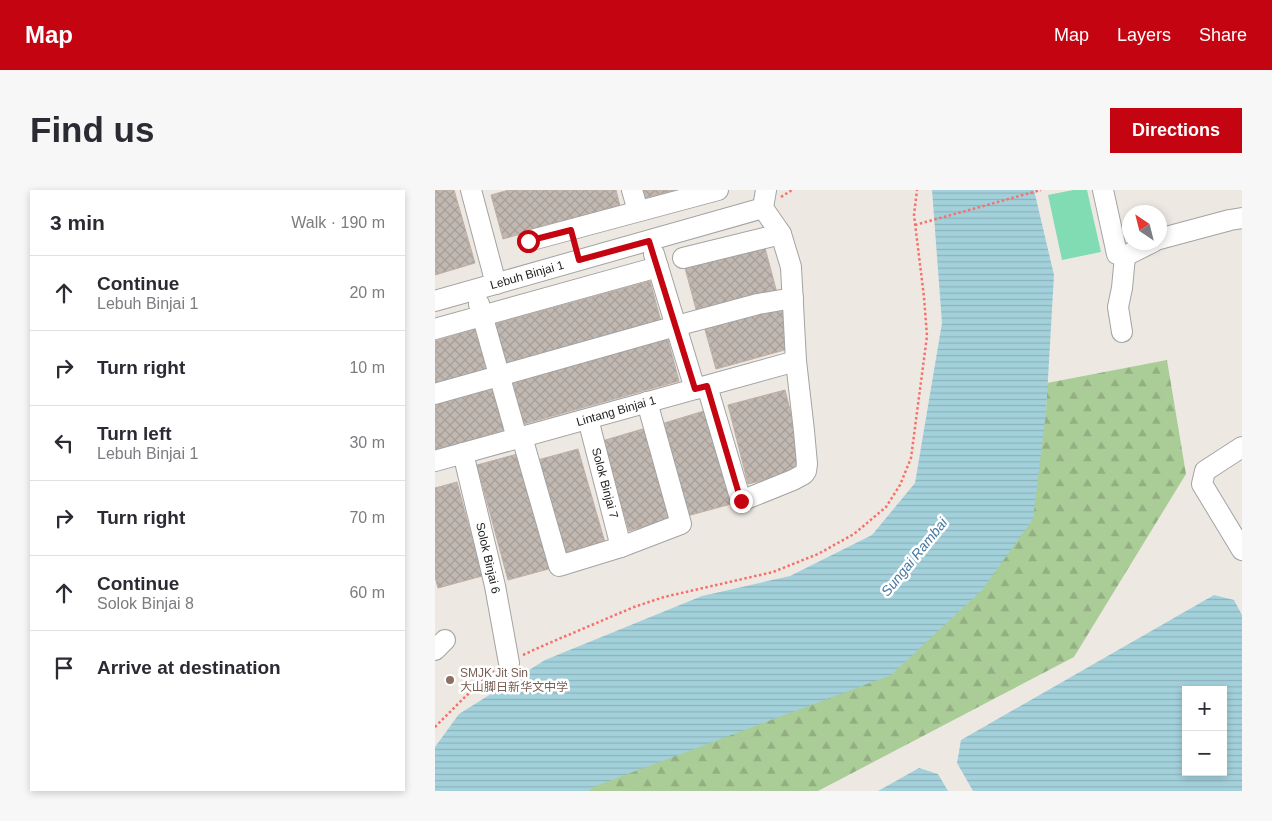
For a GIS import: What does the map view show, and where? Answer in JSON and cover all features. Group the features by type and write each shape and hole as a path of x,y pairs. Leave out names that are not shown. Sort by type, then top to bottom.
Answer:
{"street":[{"path":"472,190 496,284"},
{"path":"632,190 638,212"},
{"path":"528,241 718,190"},
{"path":"1103,190 1117,254 1125,256 1137,250"},
{"path":"649,241 676,326 701,387 741,501 804,474 807,464 805,430 796,361 791,267 781,234 765,199"},
{"name":"Lebuh Binjai 1","path":"435,301 649,241 765,199"},
{"path":"1167,237 1242,218"},
{"path":"571,230 579,260"},
{"path":"683,258 781,234"},
{"path":"1122,332 1117,307 1122,288 1125,256"},
{"path":"435,329 658,266"},
{"path":"475,290 559,566 621,547 681,524 647,402"},
{"path":"435,394 758,304 793,298"},
{"name":"Lintang Binjai 1","path":"435,461 796,361"},
{"name":"Solok Binjai 7","path":"588,419 621,547"},
{"path":"1242,447 1205,471 1202,484 1242,550"},
{"name":"Solok Binjai 6","path":"463,453 495,586 509,663"}],"path":[{"path":"915,224 1041,190"}],"green space":[{"path":"1073,190 1087,190 1101,252 1062,260 1048,195"},
{"path":"1167,360 1186,474 1074,657 818,791 588,791 1046,413 1047,383"}],"water":[{"name":"Sungai Rambai","path":"932,190 1034,190 1054,275 1046,413 1033,519 982,590 891,675 593,787 588,791 435,791 435,747 459,714 545,660 702,596 790,576 872,535 915,483 942,323"},
{"path":"1214,595 1234,600 1242,615 1242,791 973,791 957,763 961,740"},
{"path":"919,768 938,774 948,791 878,791"}],"building":[{"path":"435,190 454,190 475,263 435,275"},
{"path":"509,190 616,190 620,206 503,239 491,195"},
{"path":"643,190 676,190 645,198"},
{"path":"765,248 777,293 697,313 685,268"},
{"path":"650,281 662,325 503,370 491,325"},
{"path":"781,306 792,348 716,369 704,326"},
{"path":"482,327 494,372 435,389 435,341"},
{"path":"667,336 679,381 520,425 507,381"},
{"path":"495,385 508,430 435,450 435,402"},
{"path":"785,390 805,470 748,484 728,405"},
{"path":"704,411 731,504 687,516 661,424"},
{"path":"646,428 673,518 629,531 602,441"},
{"path":"578,449 606,546 563,559 534,461"},
{"path":"521,453 552,568 508,580 477,465"},
{"path":"457,482 482,576 438,588 435,577 435,488"}],"place":[{"name":"SMJK Jit Sin 大山脚日新华文中学","path":"450,680"}],"route":[{"path":"528,241 571,230 579,260 649,241 695,389 707,386 741,501"}]}
